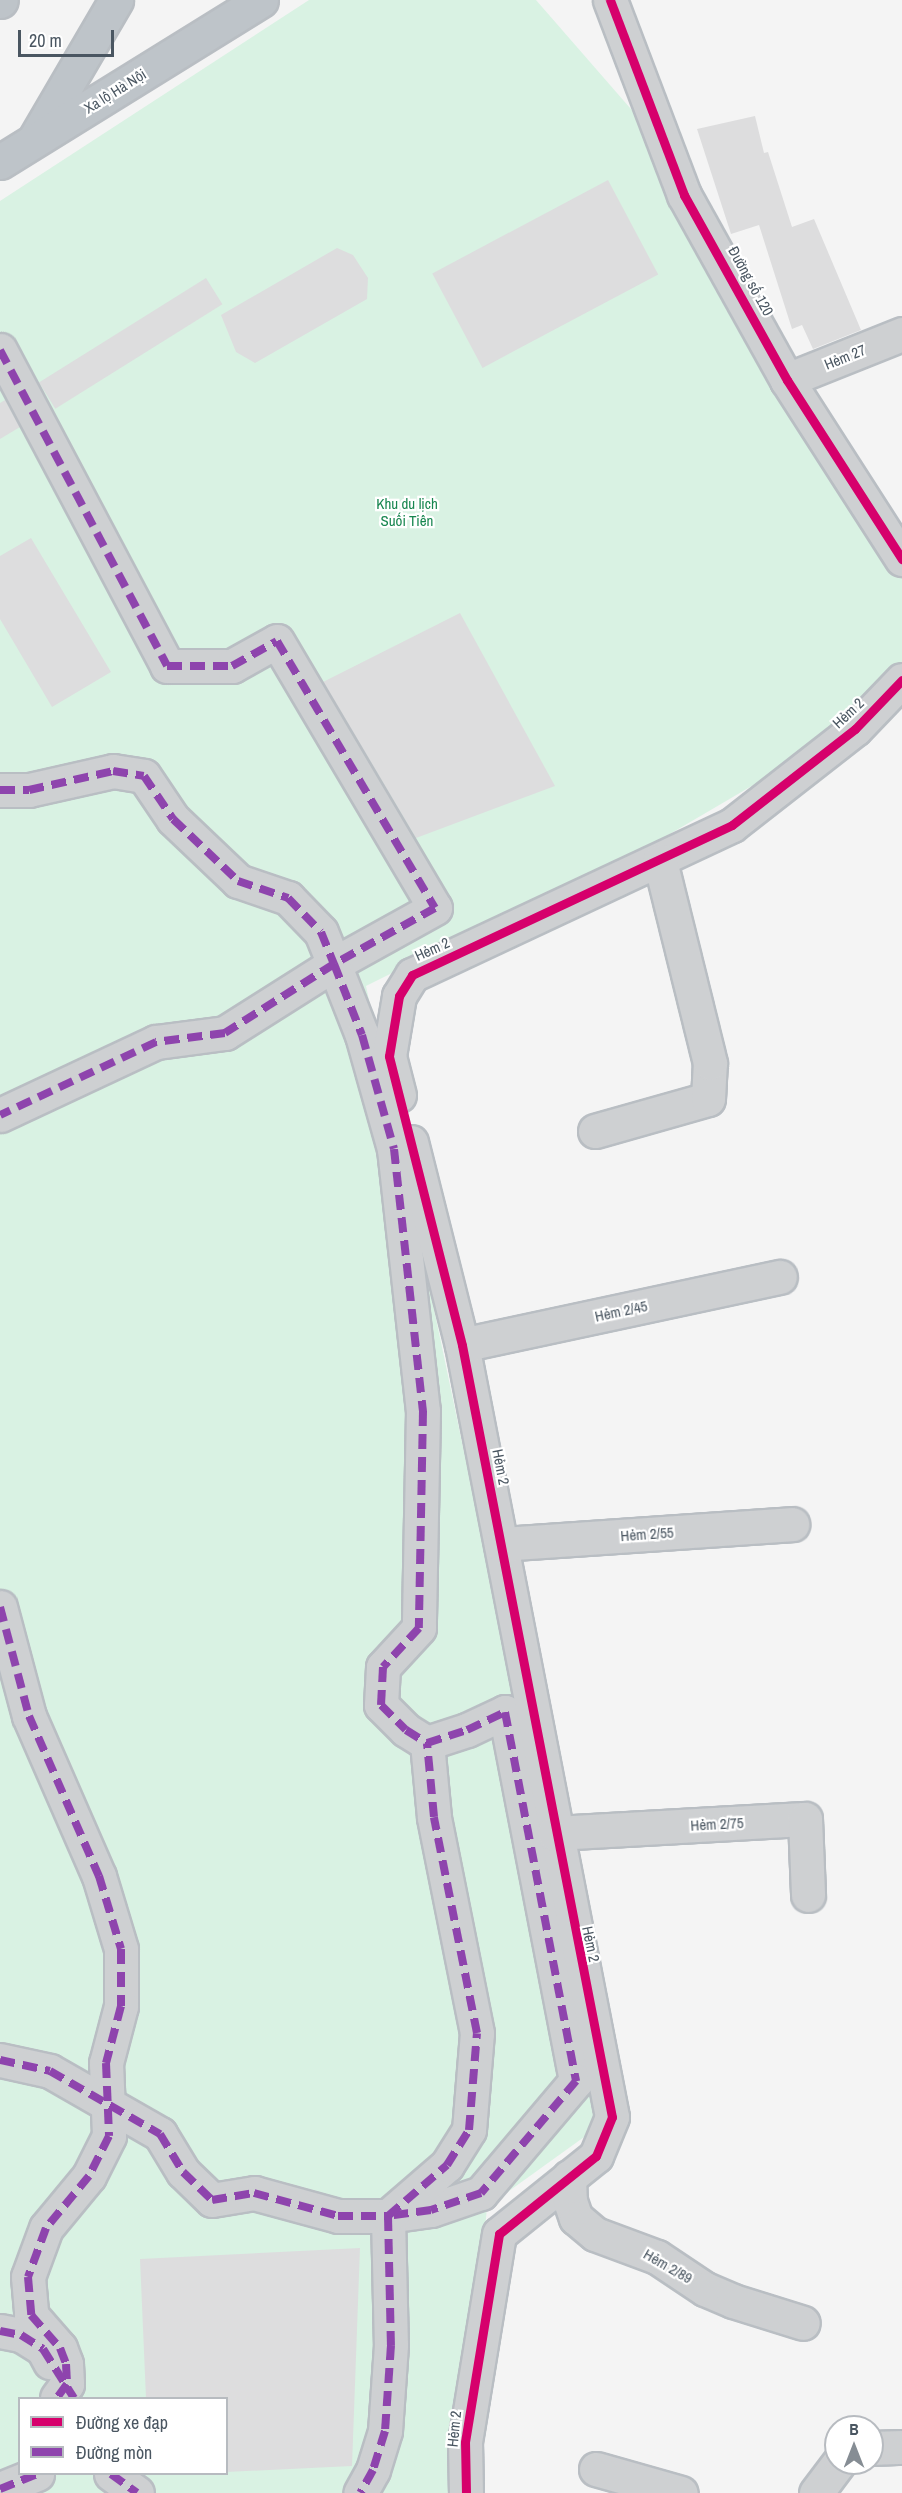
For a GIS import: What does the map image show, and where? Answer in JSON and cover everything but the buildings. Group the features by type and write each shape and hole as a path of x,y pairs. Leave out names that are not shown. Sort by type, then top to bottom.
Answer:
{"highway":[{"path":"33,141 116,0"},
{"name":"Xa lộ Hà Nội","path":"0,162 261,0"}],"street":[{"name":"Đường số 120","path":"610,0 684,195 787,380 902,559"},
{"name":"Hẻm 27","path":"787,380 902,334"},
{"path":"0,350 167,666 232,666 277,641 435,908 334,964 225,1033 156,1041 0,1115"},
{"name":"Hẻm 2","path":"466,2493 465,2442 498,2234 596,2157 612,2117 554,1833 462,1345 389,1056 399,996 412,975 660,861 732,825 855,729 902,680"},
{"path":"0,790 29,790 113,771 144,776 173,819 238,881 288,898 321,932 362,1035 394,1149 423,1411 419,1628 383,1667 381,1705 406,1730 427,1743 467,1730 505,1712 576,2081 481,2193 431,2210 388,2216 338,2216 254,2193 212,2200 183,2172 160,2134 50,2071 0,2060"},
{"path":"595,1131 708,1099 710,1063 660,861"},
{"name":"Hẻm 2/45","path":"462,1345 780,1277"},
{"name":"Hẻm 2/55","path":"501,1544 792,1524"},
{"path":"0,1607 29,1716 99,1876 121,1949 121,2006 106,2063 109,2136 89,2176 46,2228 28,2277 31,2315 60,2348 66,2394"},
{"path":"388,2216 447,2165 469,2130 471,2108 477,2033 434,1817 427,1743"},
{"name":"Hẻm 2/75","path":"554,1833 805,1819 808,1895"},
{"name":"Hẻm 2/89","path":"569,2177 570,2201 576,2218 595,2234 657,2257 705,2289 802,2323"},
{"path":"360,2493 373,2470 385,2431 391,2345 388,2216"},
{"path":"0,2331 21,2334 43,2349 66,2394"},
{"path":"884,2448 902,2447"},
{"path":"596,2469 681,2493"},
{"path":"0,2489 35,2475"},
{"path":"112,2475 137,2493"},
{"path":"816,2493 829,2475"}],"green space":[{"name":"Khu du lịch Suối Tiên","path":"309,0 536,0 664,147 902,555 902,671 859,723 663,838 366,986 605,2122 487,2207 461,2493 0,2493 0,201"}],"marked path":[{"path":"0,350 167,666 232,666 277,641 435,908 334,964 362,1035 394,1149 423,1411 419,1628 383,1667 381,1705 406,1730 427,1743 467,1730 505,1712 576,2081 481,2193 431,2210 388,2216 391,2345 385,2431 373,2470 360,2493"},
{"path":"0,790 29,790 113,771 144,776 173,819 238,881 288,898 321,932 334,964 225,1033 156,1042 0,1115"},
{"path":"0,1607 29,1716 99,1876 121,1949 121,2006 106,2063 109,2136 89,2176 46,2228 28,2277 31,2315 60,2348 66,2364 67,2384 58,2397"},
{"path":"0,2060 50,2071 160,2134 183,2172 212,2200 254,2193 338,2216 388,2216 447,2165 469,2130 477,2033 434,1817 427,1743"},
{"path":"0,2331 21,2335 43,2349 73,2397"},
{"path":"0,2489 35,2475"},
{"path":"112,2475 137,2493"}],"cycle path":[{"path":"610,0 684,195 787,380 902,559"},
{"path":"466,2493 465,2442 499,2234 596,2156 612,2117 462,1345 389,1056 399,996 412,975 732,825 855,729 902,680"}]}
